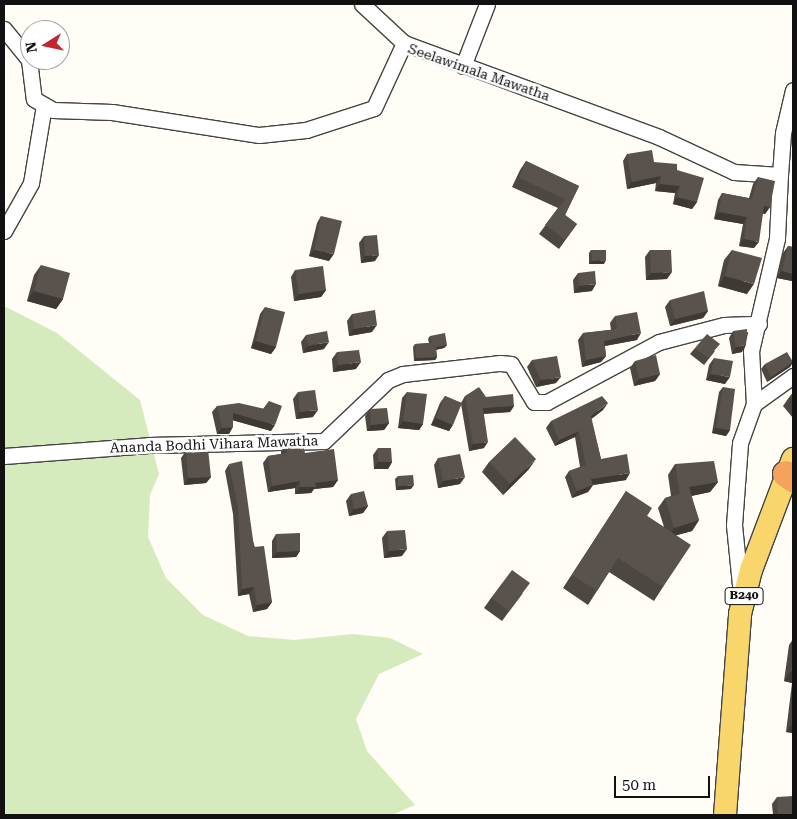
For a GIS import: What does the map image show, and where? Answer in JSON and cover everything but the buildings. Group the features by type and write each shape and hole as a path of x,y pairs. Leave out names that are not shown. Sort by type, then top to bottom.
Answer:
{"main road":[{"name":"B240","path":"724,815 729,724 742,604 791,471"}],"street":[{"path":"362,4 404,43"},
{"path":"463,66 487,4"},
{"path":"4,29 29,60 39,102 31,182 4,230"},
{"name":"Seelawimala Mawatha","path":"39,102 259,135 306,130 374,108 404,43 660,137 734,172 780,176"},
{"path":"742,604 734,525 740,443 754,404 751,351 759,324 777,238 783,133 793,90"},
{"name":"Ananda Bodhi Vihara Mawatha","path":"4,456 149,445 324,441 388,380 403,374 500,363 511,364 534,402 547,402 659,342 724,324 759,324"},
{"path":"754,404 793,376"}],"green space":[{"path":"4,306 57,333 140,400 159,474 150,495 148,537 166,578 203,615 248,636 294,640 353,634 390,638 423,654 379,674 356,719 367,751 415,805 392,815 4,815"}]}
